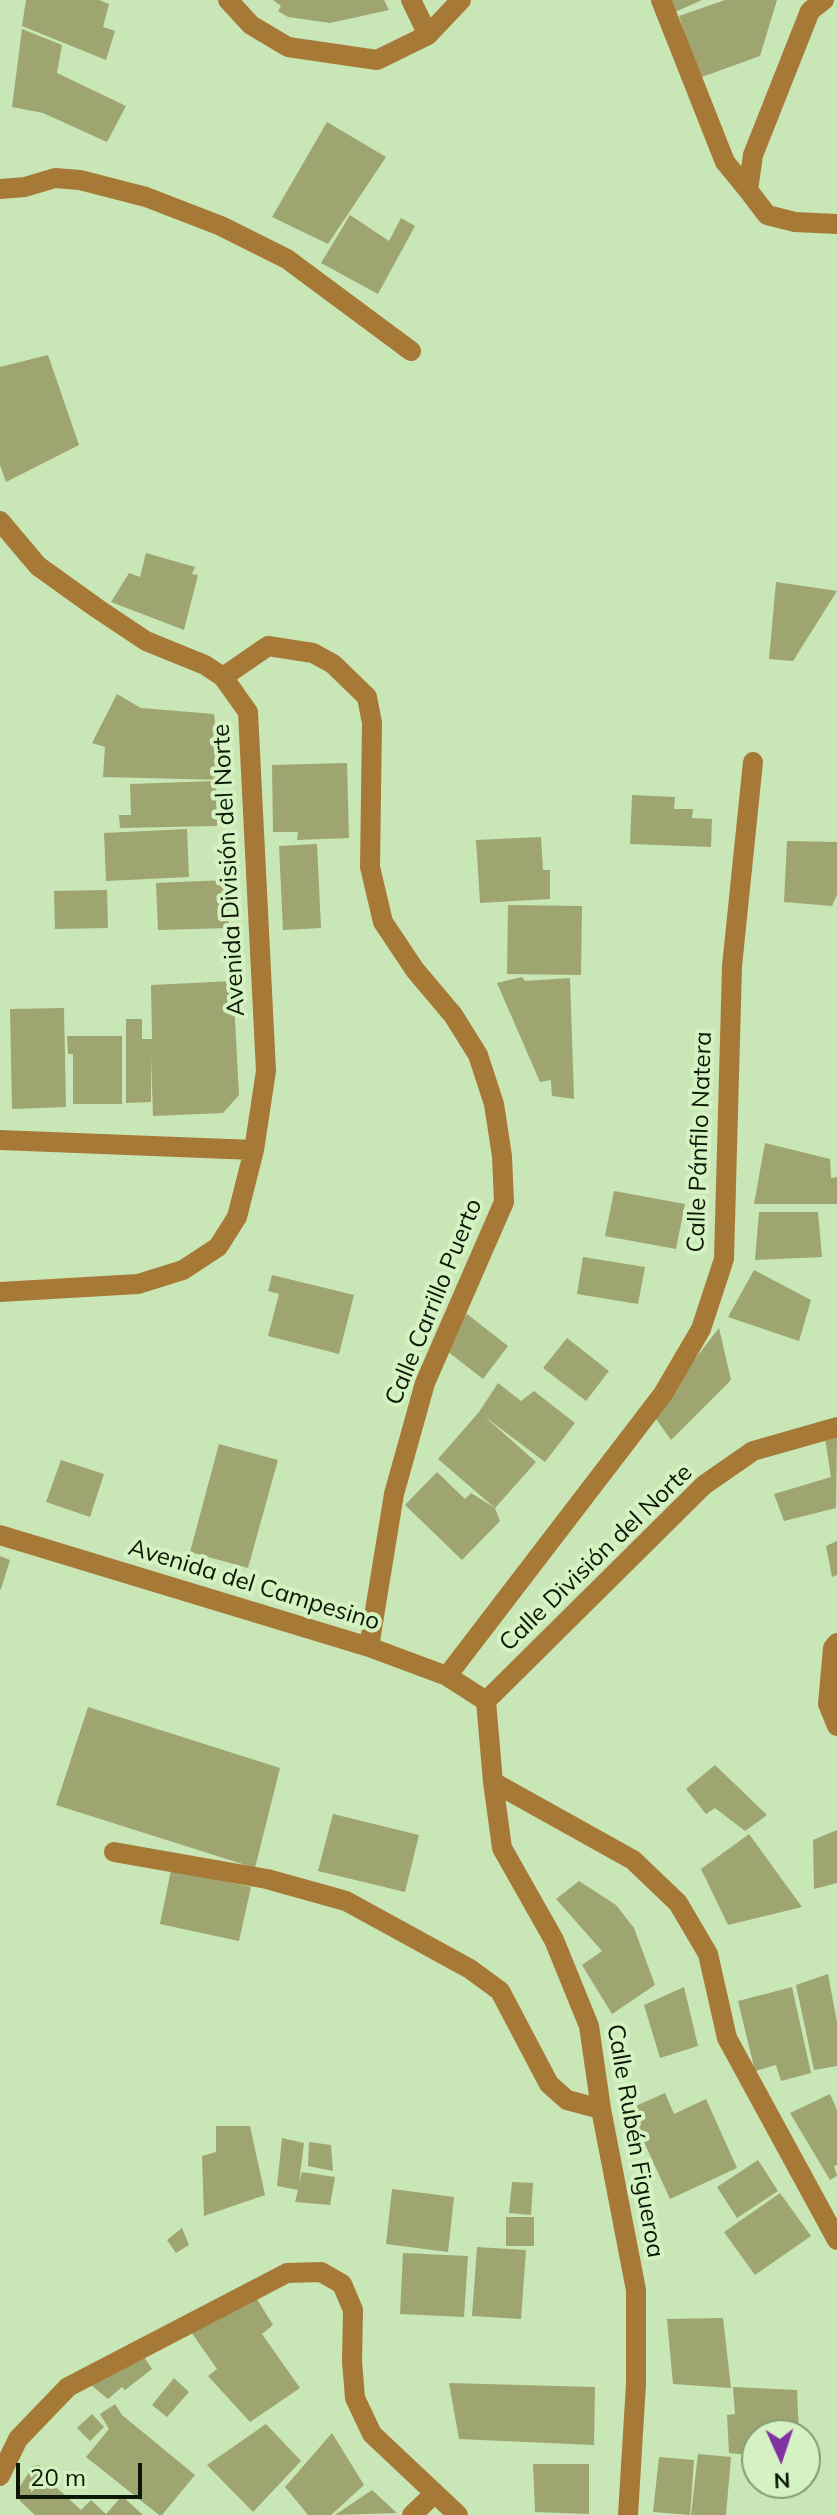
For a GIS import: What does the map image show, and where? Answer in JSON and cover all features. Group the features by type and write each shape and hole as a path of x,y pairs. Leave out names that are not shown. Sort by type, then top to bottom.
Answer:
{"street":[{"path":"228,0 251,25 288,47 377,60 428,35 461,0"},
{"path":"411,0 428,35"},
{"path":"661,0 725,162 767,215 795,222 837,224"},
{"path":"748,190 753,155 804,25 810,11 824,0"},
{"path":"0,189 25,187 55,178 80,180 146,197 221,226 287,259 411,351"},
{"name":"Avenida División del Norte","path":"0,521 38,566 98,609 146,641 205,665 223,677 248,712 266,1071 254,1150 237,1217 218,1247 183,1270 138,1284 0,1292"},
{"name":"Calle Carrillo Puerto","path":"223,677 268,646 313,653 333,664 367,697 372,723 370,867 383,922 415,970 453,1015 478,1055 494,1104 502,1156 504,1202 425,1383 394,1494 369,1647"},
{"name":"Calle Pánfilo Natera","path":"447,1676 663,1394 701,1329 724,1259 732,966 753,762"},
{"path":"0,1140 254,1150"},
{"name":"Calle División del Norte","path":"486,1701 704,1485 753,1451 837,1427"},
{"name":"Avenida del Campesino","path":"0,1535 369,1647 447,1676 486,1701"},
{"path":"837,1643 833,1648 828,1694 828,1704 837,1726"},
{"name":"Calle Rubén Figueroa","path":"486,1701 502,1848 554,1940 589,2026 601,2109 636,2290 636,2384 628,2515"},
{"path":"493,1782 633,1860 678,1903 708,1954 727,2038 837,2240"},
{"path":"114,1852 267,1879 346,1901 470,1969 500,1991 549,2084 567,2100 601,2109"},
{"path":"0,2476 18,2439 68,2387 287,2273 321,2272 342,2284 353,2310 355,2398 372,2434 458,2515"},
{"path":"412,2515 434,2494"}],"building":[{"path":"26,0 99,0 109,4 103,27 115,31 106,60 22,26"},
{"path":"273,0 384,0 389,10 330,23 288,17 278,11 281,6"},
{"path":"667,0 702,0 673,13"},
{"path":"725,0 777,0 760,56 699,78 679,16"},
{"path":"22,29 62,45 57,73 126,106 107,142 43,113 12,107"},
{"path":"327,122 386,157 328,244 272,217"},
{"path":"350,215 389,241 401,218 415,226 378,294 321,263"},
{"path":"48,355 79,445 6,482 0,465 0,367"},
{"path":"146,553 195,567 192,574 198,575 184,630 111,602 129,573 140,577"},
{"path":"776,582 837,591 793,661 769,659"},
{"path":"117,694 141,708 214,714 218,748 224,749 224,780 103,777 105,747 92,743"},
{"path":"347,763 349,838 297,840 298,832 273,832 272,765"},
{"path":"216,781 217,826 120,828 119,815 131,815 130,784"},
{"path":"632,795 675,797 674,809 693,809 692,818 712,819 711,847 630,844"},
{"path":"187,829 189,877 106,881 104,833"},
{"path":"541,837 543,870 550,870 550,899 480,903 476,840"},
{"path":"787,841 837,842 837,895 832,906 784,902"},
{"path":"317,844 321,928 283,930 279,846"},
{"path":"227,880 229,928 158,930 156,883"},
{"path":"107,890 108,928 55,929 54,891"},
{"path":"508,905 582,906 581,975 507,974"},
{"path":"522,977 525,981 570,978 574,1099 552,1096 551,1080 540,1082 497,983"},
{"path":"233,981 239,1095 223,1113 153,1116 151,1056 151,1102 126,1103 126,1019 142,1019 142,1039 152,1039 151,985"},
{"path":"64,1008 66,1107 12,1109 10,1009"},
{"path":"67,1036 122,1036 122,1104 73,1104 73,1054 68,1054"},
{"path":"765,1143 830,1159 831,1178 837,1177 837,1204 754,1204"},
{"path":"614,1191 685,1204 676,1249 605,1236"},
{"path":"759,1212 818,1212 822,1257 755,1260"},
{"path":"583,1257 645,1267 638,1304 577,1294"},
{"path":"754,1270 811,1300 799,1341 728,1317"},
{"path":"272,1275 354,1295 339,1354 268,1336 279,1294 268,1291"},
{"path":"467,1314 508,1346 483,1379 442,1347"},
{"path":"719,1328 731,1380 671,1440 654,1416"},
{"path":"567,1338 609,1371 586,1401 543,1368"},
{"path":"498,1383 521,1401 534,1391 575,1423 545,1462 484,1416 536,1462 495,1508 438,1459 479,1412"},
{"path":"837,1434 836,1508 784,1521 774,1494 831,1477 825,1438"},
{"path":"219,1444 278,1460 248,1568 190,1552"},
{"path":"61,1460 104,1474 90,1517 46,1502"},
{"path":"437,1472 465,1499 471,1493 495,1508 500,1521 462,1560 405,1505"},
{"path":"837,1541 837,1575 832,1577 826,1546"},
{"path":"0,1556 10,1560 1,1589 0,1589"},
{"path":"88,1707 280,1768 255,1868 56,1805"},
{"path":"715,1765 767,1815 745,1831 715,1808 706,1814 686,1789"},
{"path":"333,1814 419,1835 405,1892 318,1871"},
{"path":"837,1830 837,1883 814,1889 813,1840"},
{"path":"749,1834 802,1907 728,1925 701,1869"},
{"path":"171,1870 251,1887 239,1941 160,1924"},
{"path":"579,1881 616,1905 634,1928 655,1985 612,2014 582,1965 602,1951 556,1899"},
{"path":"828,1974 837,2022 837,2066 814,2070 796,1985"},
{"path":"684,1987 698,2046 660,2058 644,2005"},
{"path":"792,1987 811,2073 781,2081 776,2065 755,2071 738,2001"},
{"path":"665,2093 674,2114 706,2099 737,2168 670,2199 629,2109"},
{"path":"830,2094 837,2110 837,2165 834,2166 837,2176 830,2180 790,2113"},
{"path":"216,2126 250,2126 265,2195 204,2216 202,2156 216,2152"},
{"path":"282,2138 304,2143 299,2183 302,2172 335,2177 330,2205 295,2202 298,2190 277,2186"},
{"path":"309,2142 331,2145 333,2171 308,2166"},
{"path":"758,2160 778,2191 737,2218 717,2187"},
{"path":"512,2182 533,2183 531,2215 509,2213"},
{"path":"392,2189 454,2197 448,2252 386,2244"},
{"path":"780,2193 811,2236 755,2275 724,2232"},
{"path":"506,2217 534,2217 534,2246 506,2246"},
{"path":"182,2228 189,2245 176,2253 167,2240"},
{"path":"477,2247 526,2250 521,2319 472,2316"},
{"path":"403,2253 468,2256 464,2317 400,2314"},
{"path":"252,2291 273,2325 262,2334 300,2388 250,2422 208,2376 217,2369 189,2329"},
{"path":"723,2318 731,2388 673,2384 667,2319"},
{"path":"141,2352 152,2369 108,2399 86,2381"},
{"path":"174,2378 189,2392 167,2417 152,2405"},
{"path":"449,2383 595,2387 594,2445 459,2439"},
{"path":"733,2387 797,2390 798,2419 741,2419 741,2454 729,2453 727,2415 735,2414"},
{"path":"115,2404 122,2415 195,2475 162,2515 86,2457 109,2429 100,2414"},
{"path":"92,2414 104,2427 90,2441 77,2428"},
{"path":"266,2424 301,2461 253,2512 207,2465"},
{"path":"332,2433 364,2485 331,2515 308,2515 285,2487"},
{"path":"698,2454 731,2457 726,2515 691,2515"},
{"path":"659,2457 694,2460 690,2515 653,2512"},
{"path":"533,2464 589,2464 589,2514 535,2512"},
{"path":"39,2465 47,2474 47,2479 81,2510 91,2500 106,2514 122,2496 143,2515 35,2515 20,2501 17,2491 33,2466"},
{"path":"372,2490 397,2513 335,2515"}]}
